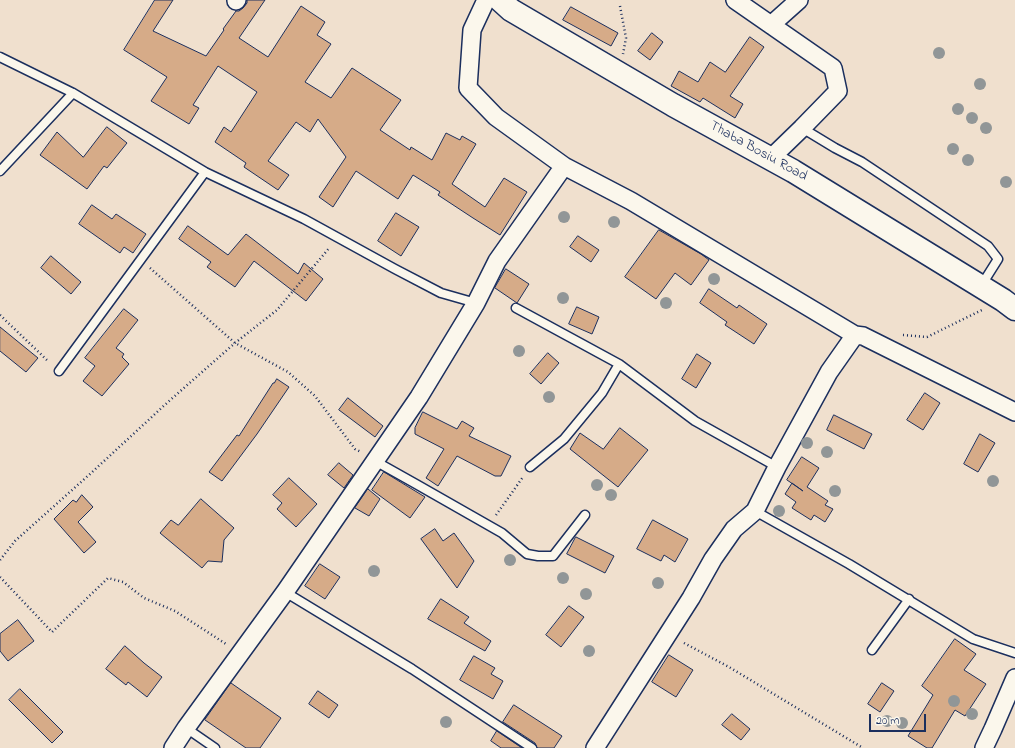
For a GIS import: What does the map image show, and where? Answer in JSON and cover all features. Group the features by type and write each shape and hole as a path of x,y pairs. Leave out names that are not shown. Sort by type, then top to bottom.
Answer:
{"street":[{"path":"486,0 472,30 468,88 496,117 564,166 631,201 855,335 863,336 1015,412"},
{"name":"Thaba Bosiu Road","path":"500,0 511,10 673,105 793,171 981,287 1011,300"},
{"path":"735,0 833,68 838,91 770,158"},
{"path":"771,25 799,0"},
{"path":"173,748 240,652 285,592 419,396 476,303 497,261 564,166"},
{"path":"595,748 691,598 713,559 734,529 755,511 777,467 829,372 855,335"},
{"path":"984,748 1015,678"}],"lane":[{"path":"0,57 73,94 205,172 304,219 441,293 476,303"},
{"path":"0,171 73,94"},
{"path":"802,128 862,162 988,246 998,259 981,287"},
{"path":"59,371 205,172"},
{"path":"516,308 619,364 695,421 777,467"},
{"path":"530,467 564,439 602,393 619,364"},
{"path":"375,461 502,533 527,554 553,556 585,515"},
{"path":"755,511 849,564 973,639 1015,653"},
{"path":"285,592 412,669 532,748"},
{"path":"872,650 909,600"},
{"path":"186,728 215,748"}],"path":[{"path":"620,6 626,38 620,74"},
{"path":"0,560 15,541 168,402 235,343 278,310 338,238"},
{"path":"140,260 235,343 288,372 315,396 356,449 375,461"},
{"path":"900,335 927,337 1011,300"},
{"path":"0,315 59,371"},
{"path":"488,525 530,467"},
{"path":"0,577 52,632 108,578 123,582 144,598 175,611 240,652"},
{"path":"668,634 729,667 863,748"}],"building":[{"path":"155,0 173,0 153,31 206,56 236,11 243,8 247,3 247,0 265,0 239,38 268,57 301,6 325,22 317,35 331,44 305,82 331,98 352,68 401,100 380,130 410,150 411,147 432,160 446,133 460,140 462,136 476,144 452,184 485,207 504,178 527,192 500,235 438,195 440,192 413,175 398,199 356,171 333,207 319,197 346,157 318,119 310,132 296,122 268,161 289,175 278,190 244,167 246,163 215,142 224,127 231,132 257,92 218,66 193,105 199,108 189,124 151,101 167,77 124,50"},
{"path":"571,7 618,33 611,46 563,20"},
{"path":"652,33 663,42 650,60 638,51"},
{"path":"750,37 764,47 730,96 743,104 735,118 703,98 700,102 671,86 679,71 698,82 710,62 725,72"},
{"path":"107,127 127,143 107,168 104,166 87,189 40,155 57,132 83,157"},
{"path":"92,205 112,219 116,214 146,234 133,253 124,247 120,253 79,224"},
{"path":"396,213 419,227 401,256 378,241"},
{"path":"188,226 228,255 246,234 298,274 304,263 323,279 306,301 254,261 235,287 207,267 211,262 179,239"},
{"path":"659,230 709,260 691,285 675,273 656,299 625,277"},
{"path":"578,236 599,250 591,262 570,247"},
{"path":"51,256 81,282 71,294 41,268"},
{"path":"506,269 529,284 517,303 495,288"},
{"path":"709,289 737,308 739,305 767,324 754,344 725,325 727,322 700,303"},
{"path":"577,307 599,317 592,334 569,324"},
{"path":"124,309 138,320 116,348 124,354 122,357 129,364 102,396 83,381 95,366 85,358"},
{"path":"0,327 38,358 26,372 0,351"},
{"path":"548,353 559,363 541,384 530,374"},
{"path":"697,354 711,363 696,388 682,379"},
{"path":"277,379 289,387 257,434 222,481 209,472 237,435 239,436"},
{"path":"925,393 940,403 923,430 907,420"},
{"path":"348,398 383,426 375,437 339,410"},
{"path":"423,412 457,429 462,421 474,428 469,436 511,456 501,476 495,476 457,456 438,486 426,478 444,449 415,434 415,428"},
{"path":"834,415 872,434 864,449 827,430"},
{"path":"620,428 648,450 618,487 570,449 580,433 603,449"},
{"path":"980,434 995,443 978,472 964,464"},
{"path":"802,457 819,468 807,487 828,501 825,505 833,509 825,522 814,515 811,520 792,508 796,502 785,494 792,483 787,480"},
{"path":"339,463 353,475 344,488 328,475"},
{"path":"384,472 425,497 410,518 372,490"},
{"path":"289,478 317,504 296,527 277,509 282,503 273,495"},
{"path":"368,489 380,499 369,516 355,508"},
{"path":"82,495 93,507 78,522 96,542 84,553 54,519 73,500 76,502"},
{"path":"201,499 234,528 224,540 222,562 208,561 202,568 160,533 171,520 178,525"},
{"path":"653,520 688,539 675,562 664,555 661,561 637,549"},
{"path":"435,529 443,541 454,533 474,561 457,588 421,539"},
{"path":"576,537 614,556 605,573 567,554"},
{"path":"320,564 340,577 325,599 305,586"},
{"path":"441,599 469,617 464,623 491,641 485,651 428,619"},
{"path":"569,606 584,617 561,647 546,635"},
{"path":"18,620 34,641 8,661 0,651 0,634"},
{"path":"955,639 976,654 964,670 986,684 965,716 955,710 932,748 927,748 908,736 933,695 922,686"},
{"path":"125,646 162,677 147,697 128,682 126,685 106,669"},
{"path":"669,655 693,670 676,697 652,682"},
{"path":"474,656 495,668 491,674 503,681 493,699 460,680"},
{"path":"231,683 281,718 260,748 246,748 205,720"},
{"path":"882,683 894,691 880,712 868,704"},
{"path":"20,689 63,732 52,743 9,700"},
{"path":"318,691 338,705 329,718 309,704"},
{"path":"514,705 562,736 554,748 537,748 535,743 503,722"},
{"path":"732,714 750,729 741,740 722,725"},
{"path":"497,731 522,748 501,748 491,741"}]}
